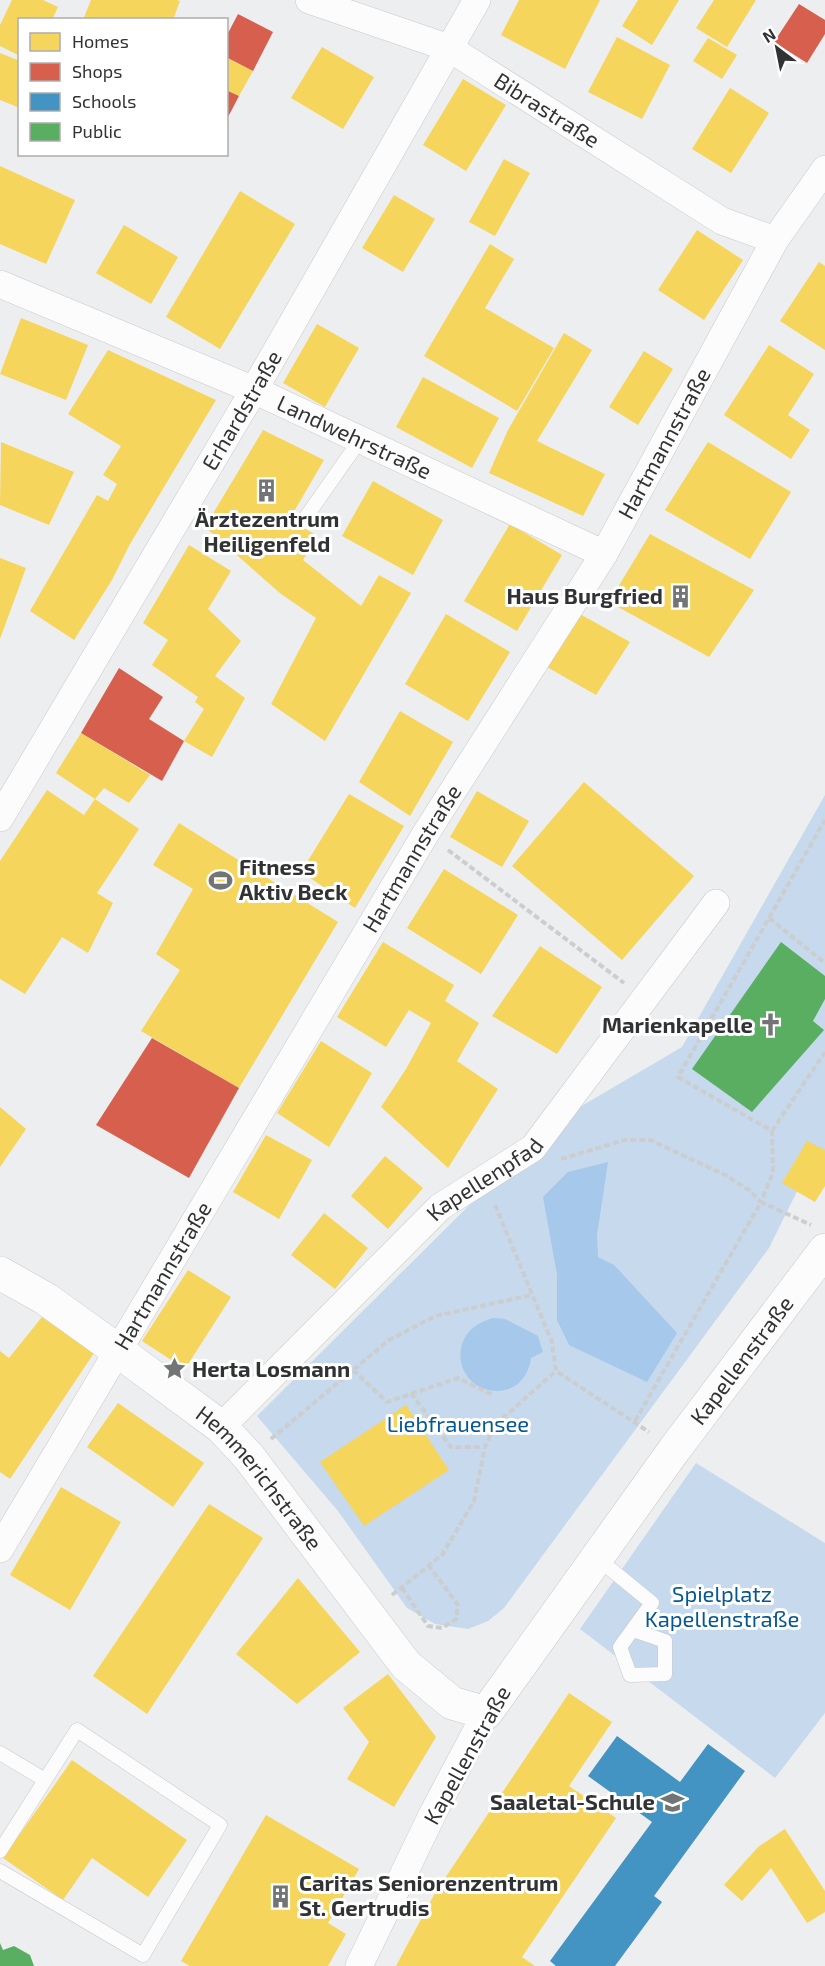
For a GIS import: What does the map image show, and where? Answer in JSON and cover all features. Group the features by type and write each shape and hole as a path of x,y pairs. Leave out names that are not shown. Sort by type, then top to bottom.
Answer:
{"street":[{"name":"Bibrastraße","path":"309,0 449,48 722,221 775,240"},
{"name":"Erhardstraße","path":"0,818 254,390 477,0"},
{"name":"Hartmannstraße","path":"0,1549 426,833 604,554 775,240 825,170"},
{"name":"Landwehrstraße","path":"0,284 254,390 604,554"},
{"name":"Kapellenpfad","path":"221,1427 440,1207 533,1148 716,903"},
{"name":"Kapellenstraße","path":"359,1966 434,1811 486,1713 674,1450 820,1238"},
{"name":"Hemmerichstraße","path":"0,1274 46,1299 221,1427 249,1457 406,1665 452,1703 486,1713"}],"lane":[{"path":"306,517 360,440"},
{"path":"597,1558 652,1603 633,1630"},
{"path":"0,1851 77,1730 220,1825 143,1955 0,1871"},
{"path":"0,1753 45,1780"}],"path":[{"path":"772,1131 678,1077 825,820"},
{"path":"426,833 645,999"},
{"path":"769,918 825,963"},
{"path":"635,1421 761,1202 773,1172 772,1131 825,1052"},
{"path":"553,1162 582,1151 625,1140 650,1140 724,1175 749,1190 761,1202 820,1238"},
{"path":"484,1179 552,1342 556,1371 635,1421 674,1450"},
{"path":"249,1457 389,1340 435,1316 532,1295"},
{"path":"352,1370 387,1402 458,1378 493,1395"},
{"path":"368,1614 442,1555 474,1501 485,1447 496,1424 556,1371"},
{"path":"411,1393 451,1447 485,1447"},
{"path":"402,1588 428,1626 442,1628 456,1619 458,1605 429,1566"}],"green space":[{"name":"Liebfrauensee","path":"825,795 825,1160 810,1165 769,1248 504,1608 488,1621 468,1629 435,1624 407,1608 338,1511 257,1416 551,1124 682,1047"},
{"name":"Spielplatz Kapellenstraße","path":"696,1463 825,1543 825,1713 775,1778 580,1629"}],"water":[{"path":"608,1162 597,1235 598,1257 614,1265 677,1333 647,1382 569,1345 557,1320 557,1274 543,1197 568,1172"},
{"path":"493,1318 505,1319 538,1336 543,1352 531,1358 525,1375 515,1386 502,1391 489,1390 476,1384 466,1375 461,1361 462,1344 467,1334 478,1324"}],"building: Homes":[{"path":"12,0 43,0 58,7 53,18 18,18 18,55 0,46 0,25"},
{"path":"91,0 180,1 174,18 84,18"},
{"path":"519,0 600,0 565,69 501,35"},
{"path":"638,0 679,0 652,45 622,26"},
{"path":"714,0 756,0 727,47 696,28"},
{"path":"617,37 670,65 642,119 588,92"},
{"path":"708,38 737,55 722,79 693,61"},
{"path":"322,47 374,77 343,129 291,98"},
{"path":"0,53 18,60 18,107 0,100"},
{"path":"228,58 253,71 239,96 228,91"},
{"path":"463,79 506,105 466,171 423,145"},
{"path":"730,88 769,113 731,173 692,149"},
{"path":"504,159 530,173 495,236 469,222"},
{"path":"0,166 75,200 46,264 0,244"},
{"path":"240,191 295,224 220,349 166,317"},
{"path":"394,195 435,219 403,272 362,248"},
{"path":"124,225 178,257 151,304 96,273"},
{"path":"697,230 743,260 704,320 658,290"},
{"path":"490,244 514,259 485,308 554,348 517,411 424,356"},
{"path":"819,262 825,266 825,350 780,321"},
{"path":"21,318 88,345 66,400 0,374"},
{"path":"317,324 359,348 325,407 283,383"},
{"path":"564,333 592,350 537,441 605,474 583,516 489,473 508,430"},
{"path":"769,345 814,374 788,415 810,430 791,459 724,415"},
{"path":"108,350 216,400 130,544 112,580 74,640 30,611 97,495 108,501 117,484 103,475 121,446 68,414"},
{"path":"644,351 673,369 638,425 609,407"},
{"path":"423,377 499,418 472,468 396,427"},
{"path":"263,430 324,460 289,520 318,536 303,560 361,606 379,575 411,593 325,741 271,704 316,618 281,594 205,527"},
{"path":"1,442 74,472 49,525 0,505"},
{"path":"708,442 791,492 750,559 665,510"},
{"path":"373,481 443,520 413,575 342,536"},
{"path":"510,524 562,555 517,631 464,601"},
{"name":"Haus Burgfried","path":"650,534 754,590 709,657 609,602"},
{"path":"189,545 231,571 208,609 241,641 215,676 245,698 212,757 184,741 204,709 195,702 198,697 152,665 168,640 143,623"},
{"path":"0,558 26,568 0,639"},
{"path":"446,614 510,652 468,721 405,684"},
{"path":"580,614 630,642 596,695 547,667"},
{"path":"400,711 453,742 410,816 359,782"},
{"path":"81,733 150,775 129,803 104,788 95,799 56,773"},
{"path":"584,782 694,876 622,960 512,866"},
{"path":"47,790 84,815 95,799 139,829 97,893 113,903 88,953 62,937 25,994 0,979 0,861"},
{"path":"477,791 529,821 502,867 450,837"},
{"path":"349,794 404,826 355,908 301,872"},
{"path":"179,823 338,922 239,1088 141,1031 180,970 156,954 193,889 153,865"},
{"path":"444,869 518,915 481,974 407,928"},
{"path":"383,942 454,985 445,1001 479,1023 457,1061 498,1089 448,1168 381,1107 406,1069 431,1023 409,1010 386,1047 337,1017"},
{"path":"540,946 602,987 557,1054 492,1016"},
{"path":"321,1041 372,1073 329,1147 277,1113"},
{"path":"0,1107 26,1129 0,1167"},
{"path":"266,1135 312,1160 279,1219 233,1192"},
{"path":"807,1141 825,1150 825,1186 815,1202 782,1183"},
{"path":"385,1156 423,1188 388,1229 351,1196"},
{"path":"324,1213 368,1248 335,1289 291,1255"},
{"path":"188,1270 231,1297 185,1369 142,1341"},
{"path":"42,1317 94,1353 10,1479 0,1472 0,1351 9,1358"},
{"path":"118,1403 204,1463 173,1507 87,1447"},
{"path":"406,1405 449,1470 364,1526 320,1462"},
{"path":"61,1487 121,1522 70,1610 10,1575"},
{"path":"209,1504 263,1538 147,1714 93,1676"},
{"path":"298,1578 360,1652 297,1704 236,1654"},
{"path":"388,1674 436,1737 394,1807 347,1779 369,1742 343,1708"},
{"path":"569,1693 612,1722 569,1786 616,1818 522,1957 535,1966 396,1966 435,1893"},
{"path":"72,1760 187,1840 148,1897 92,1858 63,1900 3,1858"},
{"name":"Caritas Seniorenzentrum St. Gertrudis","path":"266,1815 359,1869 328,1923 346,1934 328,1966 190,1966 181,1961"},
{"path":"785,1829 825,1891 825,1912 807,1923 771,1868 742,1901 724,1885 758,1847"}],"building: Shops":[{"path":"799,4 825,20 825,34 807,63 774,42"},
{"path":"238,14 273,32 253,71 228,58 228,33"},
{"path":"228,91 239,96 228,117"},
{"path":"119,668 163,697 149,719 184,741 162,781 81,733"},
{"path":"152,1038 239,1088 189,1178 96,1125"}],"building: Schools":[{"name":"Saaletal-Schule","path":"617,1736 680,1782 708,1744 745,1771 654,1896 662,1902 615,1966 556,1966 550,1961 652,1822 588,1776"}],"building: Public":[{"name":"Marienkapelle","path":"781,942 825,976 825,999 813,1021 824,1030 752,1112 692,1069"},
{"path":"0,1943 3,1950 14,1946 30,1955 34,1966 0,1966"}],"place":[{"name":"Ärztezentrum Heiligenfeld","path":"267,490"},
{"name":"Haus Burgfried","path":"681,596"},
{"name":"Fitness Aktiv Beck","path":"221,880"},
{"name":"Marienkapelle","path":"771,1025"},
{"name":"Herta Losmann","path":"174,1369"},
{"name":"Saaletal-Schule","path":"673,1802"},
{"name":"Caritas Seniorenzentrum St. Gertrudis","path":"281,1896"}]}
